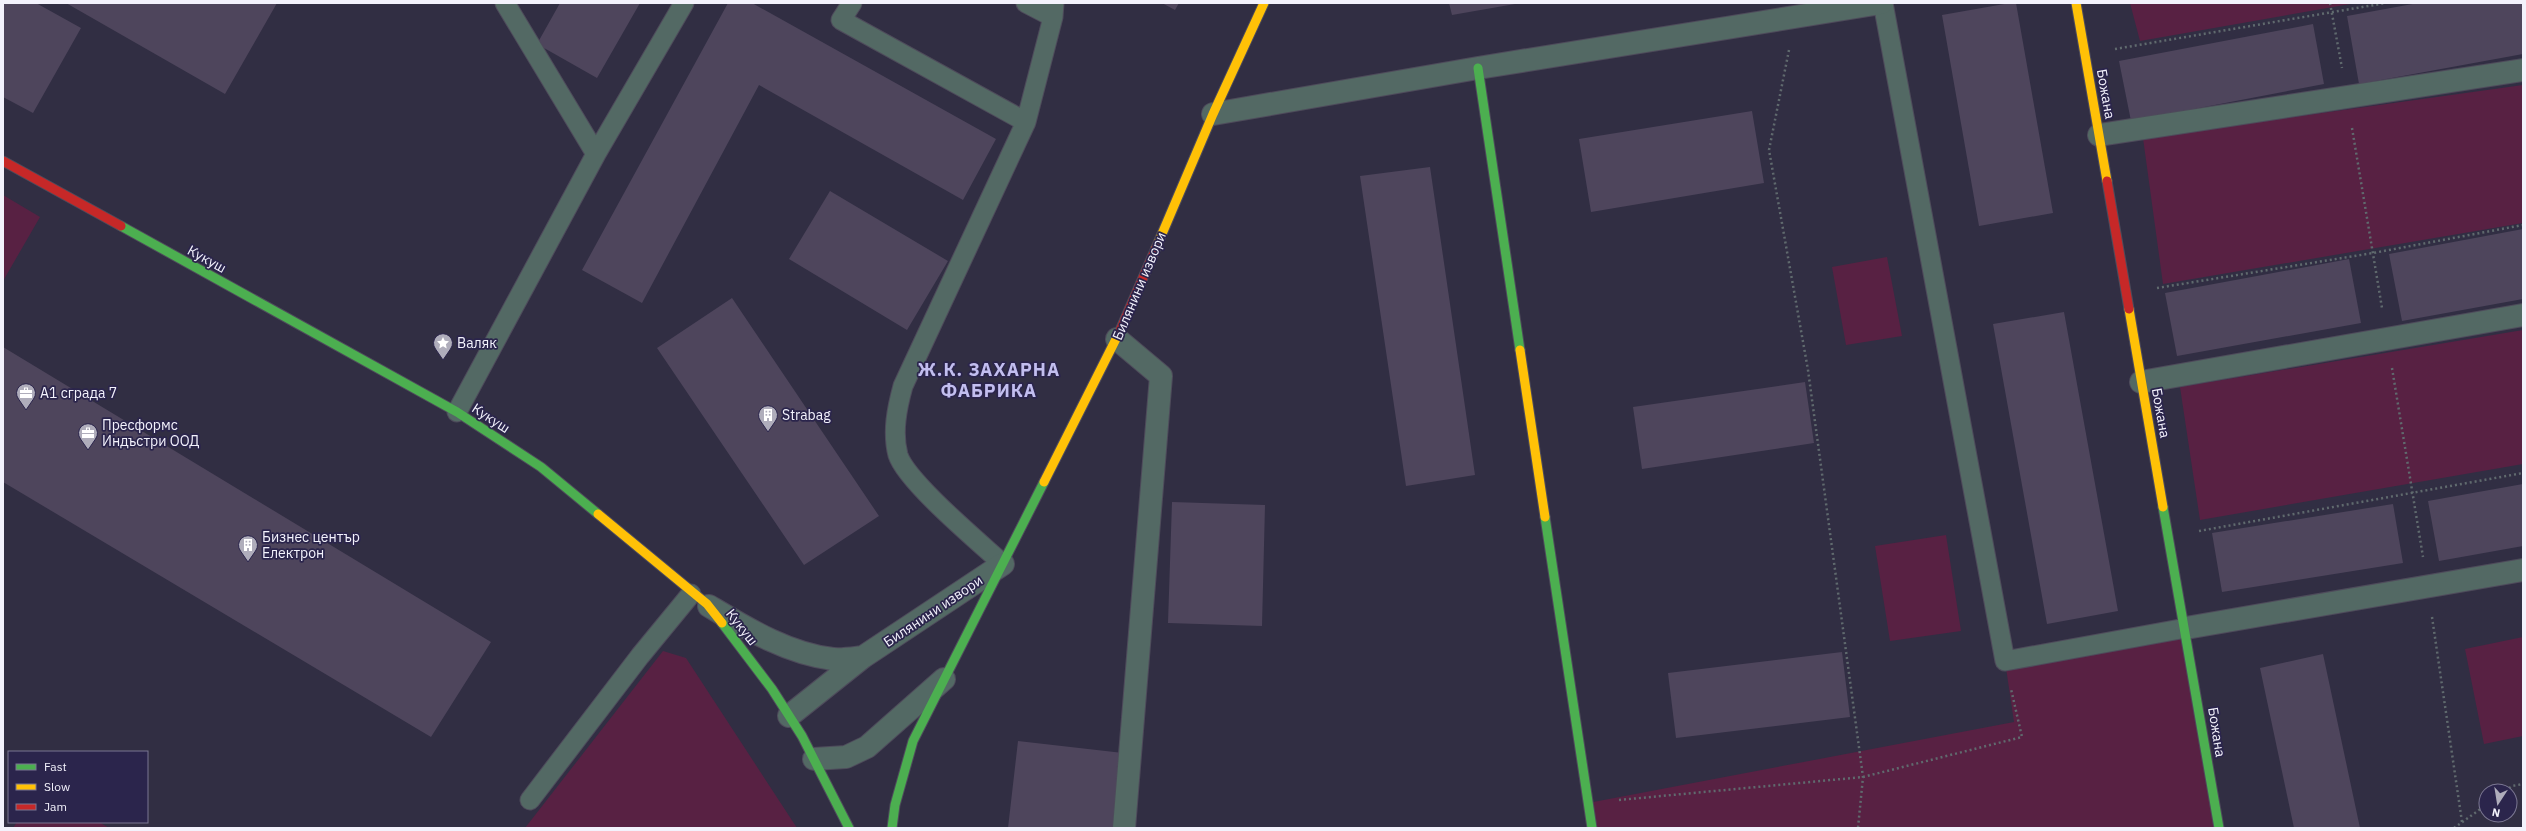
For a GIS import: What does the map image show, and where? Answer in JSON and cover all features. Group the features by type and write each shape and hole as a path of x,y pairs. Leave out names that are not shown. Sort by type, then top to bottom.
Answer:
{"street":[{"name":"Билянини извори","path":"892,828 896,798 913,741 1117,339 1213,114 1264,3"},
{"path":"1213,114 1478,68 1882,3"},
{"name":"Божана","path":"2076,3 2168,536 2186,628 2219,828"},
{"path":"1478,68 1592,828"},
{"path":"2099,135 2523,70"},
{"name":"Кукуш","path":"3,161 457,412 541,467 614,526 699,599 772,689 814,759 849,828"},
{"path":"2141,382 2523,315"},
{"path":"1117,339 1161,376 1124,828"},
{"name":"Билянини извори","path":"789,716 863,657 1003,564"},
{"path":"2186,628 2523,570"},
{"name":"Билянини извори","path":"699,599 758,634 798,650 833,659 863,657"},
{"name":"Билянини извори","path":"814,759 846,757 867,747 945,679"}],"lane":[{"path":"505,3 596,154"},
{"path":"457,412 596,154 684,3"},
{"path":"852,3 841,20 1026,122"},
{"path":"1003,564 914,480 898,455 895,417 903,386 1026,122 1054,10 1026,3"},
{"path":"1882,3 2005,661 2186,628"},
{"path":"530,800 640,656 699,599"}],"path":[{"path":"2330,3 2428,587 2462,822"},
{"path":"2084,54 2386,3"},
{"path":"1795,17 1769,150 1808,370 1864,777 1858,828"},
{"path":"2126,293 2373,253 2523,226"},
{"path":"2168,536 2523,473"},
{"path":"1588,803 1864,777 2022,737 2005,661"},
{"path":"2454,828 2478,811"}],"shaded area":[{"path":"2130,3 2356,3 2140,41"},
{"path":"2523,85 2523,223 2163,284 2143,138"},
{"path":"3,195 40,217 3,281"},
{"path":"1887,257 1902,336 1846,345 1832,267"},
{"path":"2523,330 2523,464 2200,520 2180,387"},
{"path":"1946,535 1961,631 1890,641 1875,546"},
{"path":"2186,628 2219,828 1592,828 1588,803 2014,722 2005,661"},
{"path":"2523,637 2523,736 2484,744 2465,649"},
{"path":"663,651 686,658 797,828 525,828"},
{"path":"16,823 101,823 109,828 13,828"}],"building":[{"path":"3,3 36,3 81,28 33,113 3,97"},
{"path":"66,3 277,3 225,94"},
{"path":"560,3 640,3 597,78 537,44"},
{"path":"728,3 752,3 996,139 963,200 759,85 642,303 582,270"},
{"path":"1162,3 1179,3 1175,10"},
{"path":"1449,3 1515,3 1515,4 1452,15"},
{"path":"2016,3 2053,213 1979,226 1942,15"},
{"path":"2418,3 2523,3 2523,54 2359,84 2347,16"},
{"path":"2313,24 2324,84 2131,121 2119,61"},
{"path":"1752,111 1764,183 1591,212 1579,139"},
{"path":"1430,167 1475,475 1406,486 1360,176"},
{"path":"830,191 948,261 907,330 789,259"},
{"path":"2523,229 2523,299 2402,321 2389,254"},
{"path":"2349,259 2361,323 2177,356 2165,293"},
{"name":"Strabag","path":"732,298 879,516 804,565 657,348"},
{"path":"2064,312 2118,611 2047,624 1993,324"},
{"name":"Бизнес център Електрон","path":"3,347 491,642 431,737 3,482"},
{"path":"1805,382 1814,443 1642,469 1633,407"},
{"path":"2523,484 2523,546 2439,561 2428,501"},
{"path":"1172,502 1265,505 1262,626 1168,623"},
{"path":"2393,504 2403,563 2222,592 2212,533"},
{"path":"1842,652 1850,717 1676,738 1668,673"},
{"path":"2323,654 2360,828 2294,828 2260,668"},
{"path":"1018,741 1123,753 1115,828 1008,828"}],"traffic: fast":[{"path":"1478,68 1520,350"},
{"path":"121,226 457,412 541,467 598,514"},
{"path":"892,828 895,805 913,741 1044,482"},
{"path":"2163,507 2219,828"},
{"path":"1545,517 1592,828"},
{"path":"722,623 772,689 802,736 849,828"}],"traffic: slow":[{"path":"1156,248 1213,114 1264,3"},
{"path":"2076,3 2107,181"},
{"path":"2129,309 2163,507"},
{"path":"1044,482 1119,333"},
{"path":"1520,350 1545,517"},
{"path":"598,514 707,604 722,623"}],"traffic: jam":[{"path":"3,161 121,226"},
{"path":"2107,181 2129,309"},
{"path":"1119,333 1156,248"}],"place":[{"name":"Валяк","path":"443,360"},
{"name":"А1 сграда 7","path":"26,410"},
{"name":"Strabag","path":"768,432"},
{"name":"Пресформс Индъстри ООД","path":"88,450"},
{"name":"Бизнес център Електрон","path":"248,562"}],"district":[{"name":"Ж.К. ЗАХАРНА ФАБРИКА","path":"989,380"}]}
